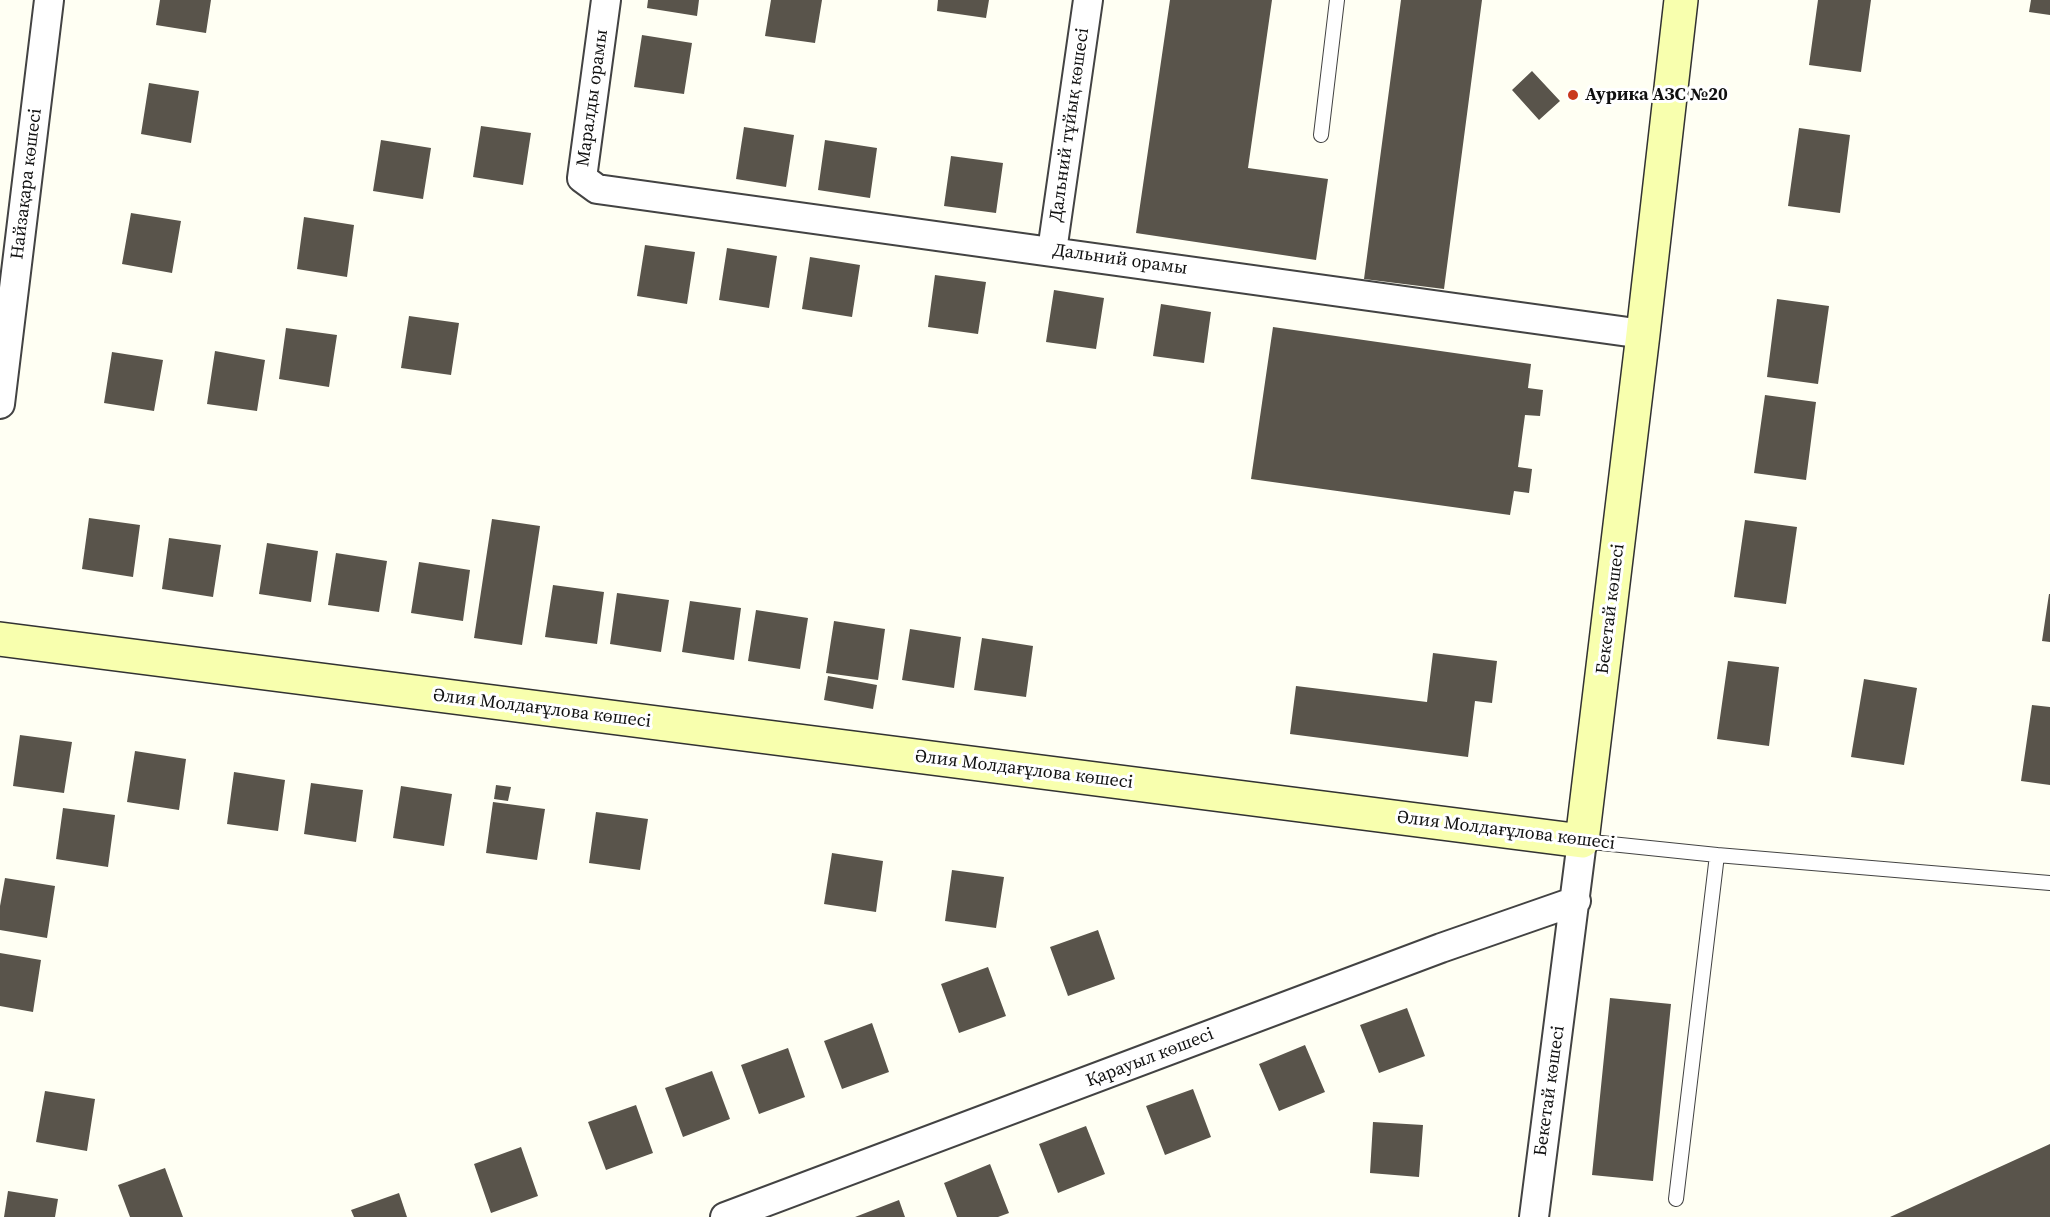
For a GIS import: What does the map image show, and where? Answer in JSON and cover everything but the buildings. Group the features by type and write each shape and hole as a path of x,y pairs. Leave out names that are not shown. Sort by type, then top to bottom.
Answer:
{"street":[{"name":"Найзақара көшесі","path":"0,404 49,0"},
{"name":"Маралды орамы","path":"597,189 582,178 606,0"},
{"name":"Дальний тұйық көшесі","path":"1052,250 1088,0"},
{"name":"Бекетай көшесі","path":"1534,1217 1576,901 1681,0"},
{"name":"Дальний орамы","path":"597,189 1643,333"},
{"name":"Әлия Молдағұлова көшесі","path":"0,639 1582,841"},
{"name":"Қарауыл көшесі","path":"725,1217 1441,948 1576,901"}],"lane":[{"path":"1321,135 1337,0"},
{"name":"Әлия Молдағұлова көшесі","path":"1582,841 1717,855 2050,883"},
{"path":"1677,1200 1717,855"}],"place":[{"name":"Аурика АЗС №20","path":"1573,95"}]}
